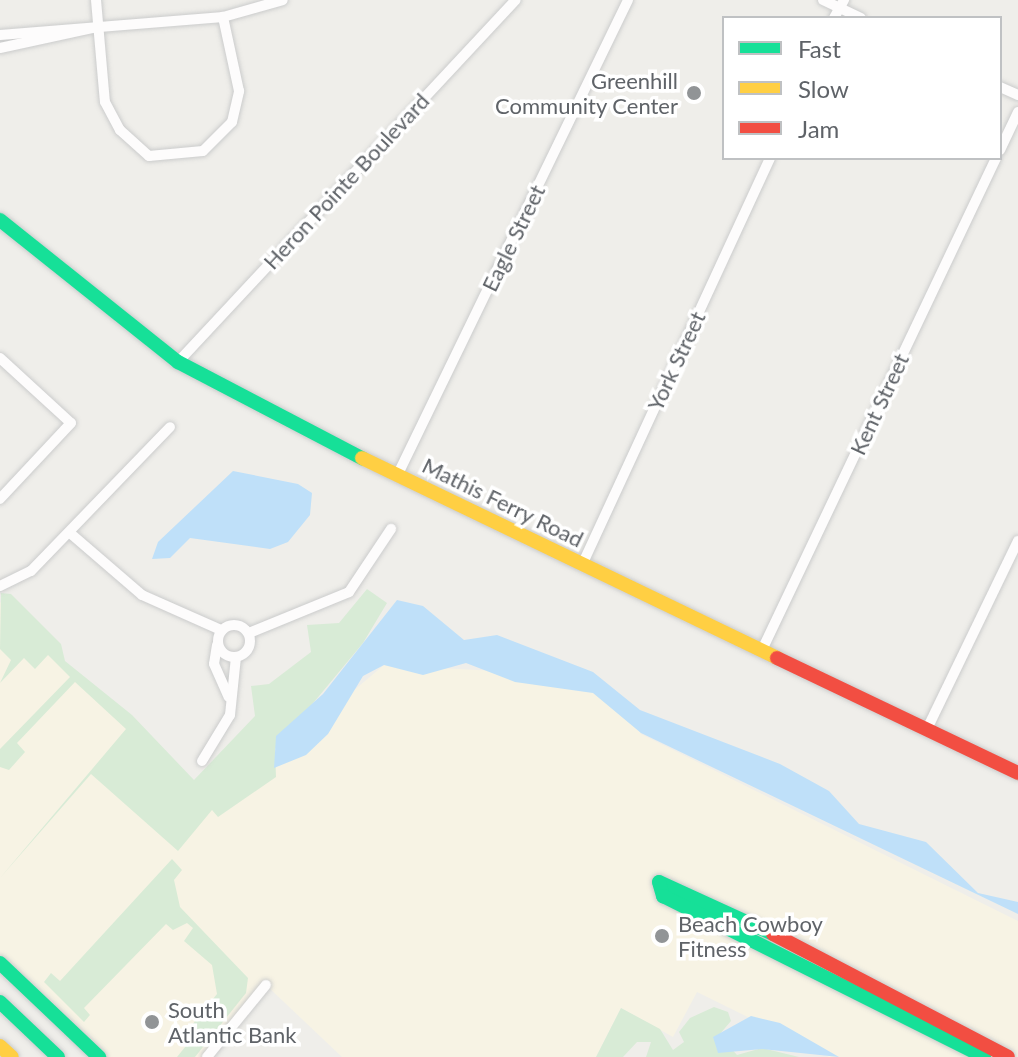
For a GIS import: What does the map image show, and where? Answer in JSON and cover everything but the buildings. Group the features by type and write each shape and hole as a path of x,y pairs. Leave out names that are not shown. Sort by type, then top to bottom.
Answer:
{"main road":[{"name":"Mathis Ferry Road","path":"0,220 178,362 397,476 1018,773"},
{"path":"984,1057 663,896 659,882 853,972 1008,1057"},
{"path":"0,963 99,1057"},
{"path":"0,1002 58,1057"},
{"path":"0,1046 12,1057"}],"street":[{"path":"96,0 111,118 149,156 173,158 214,144 237,109 237,72 223,17"},
{"path":"0,35 223,17 283,0"},
{"name":"Heron Pointe Boulevard","path":"178,362 515,0"},
{"name":"Eagle Street","path":"397,476 628,0"},
{"path":"823,0 839,8"},
{"path":"0,48 99,26"},
{"path":"1002,146 1018,112"},
{"name":"York Street","path":"582,565 769,160"},
{"name":"Kent Street","path":"762,650 995,160"},
{"path":"0,358 71,423 0,499"},
{"path":"0,586 31,571 170,427"},
{"path":"249,633 349,592 391,529"},
{"path":"70,533 142,595 221,630 239,625 249,633"},
{"path":"927,729 1018,541"},
{"path":"221,630 214,664 232,704"},
{"path":"236,657 247,651 249,633"},
{"path":"218,643 236,657"},
{"path":"202,761 232,704 236,657"},
{"path":"207,1057 266,985"}],"shaded area":[{"path":"0,602 212,810 384,665 574,675 619,703 641,734 1018,921 1018,1057 829,1057 697,992 673,1037 621,1008 596,1057 342,1057 266,985 207,1057 99,1057 0,963"}],"green space":[{"path":"367,589 387,603 363,643 275,749 276,777 218,817 212,810 178,851 91,774 0,878 126,729 75,682 17,743 25,752 9,770 0,767 0,749 70,677 48,655 35,669 24,658 0,683 11,660 0,649 1,593 11,594 61,644 65,661 132,715 194,780 255,716 251,686 269,684 311,652 307,625 339,623"},
{"path":"172,859 182,870 174,880 180,907 248,978 246,993 195,1057 177,1057 190,1041 184,1035 217,994 212,965 184,941 193,928 187,923 173,930 166,924 84,1008 90,1015 84,1022 44,982 51,973 60,981"},
{"path":"714,1007 728,1012 731,1021 719,1035 737,1055 762,1048 799,1057 646,1057 651,1042 637,1042 623,1057 596,1057 621,1008 660,1029 673,1050 684,1042 679,1032 690,1018"}],"water":[{"path":"233,471 298,484 312,493 310,515 288,542 270,549 190,538 170,558 152,559 158,542"},
{"path":"397,600 423,606 464,640 497,635 593,672 640,710 780,764 829,791 859,824 926,842 978,893 1018,902 1018,914 641,733 593,693 515,682 466,663 423,675 384,665 363,676 328,734 306,755 274,768 276,736 323,694"},
{"path":"751,1016 780,1023 839,1057 762,1049 718,1053 713,1037"}],"traffic: fast":[{"path":"0,220 178,362 362,458"},
{"path":"773,934 659,882 663,896 984,1057"},
{"path":"0,963 99,1057"},
{"path":"0,1002 58,1057"}],"traffic: slow":[{"path":"362,458 777,658"},
{"path":"0,1046 12,1057"}],"traffic: jam":[{"path":"777,658 1018,773"},
{"path":"773,934 1008,1057"}],"place":[{"name":"Greenhill Community Center","path":"694,93"},
{"name":"Beach Cowboy Fitness","path":"662,936"},
{"name":"South Atlantic Bank","path":"152,1022"}]}
